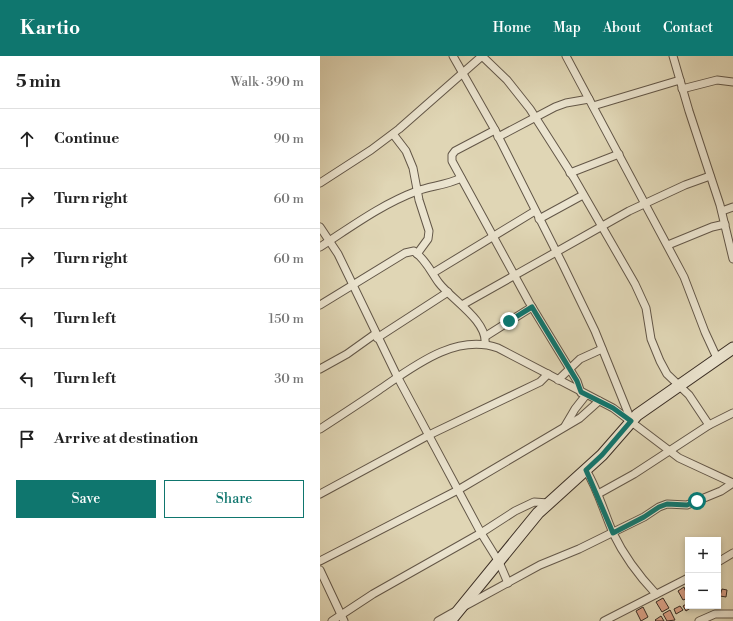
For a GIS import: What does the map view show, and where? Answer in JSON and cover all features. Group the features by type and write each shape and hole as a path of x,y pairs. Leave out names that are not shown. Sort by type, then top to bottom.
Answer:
{"street":[{"path":"452,56 463,73 496,134 540,219 602,349 631,421"},
{"path":"320,181 393,134 482,56 507,80 535,117 570,173 635,284 646,308 650,339 667,374 689,395 709,425"},
{"path":"566,56 668,245 684,277 705,332 717,358"},
{"path":"674,56 682,89 722,211 733,259"},
{"path":"584,394 514,275 494,235 452,161 452,155 455,151 566,103 591,102 680,80"},
{"path":"682,89 717,80 733,82"},
{"path":"393,134 406,151 413,168 417,191 429,231 428,239 417,254"},
{"path":"570,173 619,154"},
{"path":"462,305 514,275 646,204 685,185 710,176"},
{"path":"320,247 368,216 417,191 451,183 461,178"},
{"path":"540,219 583,195"},
{"path":"722,211 733,207"},
{"path":"433,273 536,211"},
{"path":"668,245 712,227 725,224"},
{"path":"320,227 338,254 376,336 508,583"},
{"path":"320,305 405,253 414,251 422,257 440,284 462,305 486,340 498,348 613,408 679,458 733,483"},
{"path":"320,369 448,292"},
{"path":"320,429 381,389 397,376 441,352 486,340 532,307"},
{"path":"450,621 538,513 602,455 637,415 733,348"},
{"path":"558,380 580,359 602,349"},
{"path":"320,494 429,435 540,382 548,374"},
{"path":"565,426 584,394"},
{"path":"320,561 458,490 580,418 599,401"},
{"path":"598,494 670,451 709,425 733,412"},
{"path":"586,470 598,494 613,533 640,577 656,594"},
{"path":"438,621 540,565 613,533 644,517 659,507 667,504 687,505 721,491 733,483"},
{"path":"332,621 343,618 373,594 481,533 515,511 534,502 550,503"},
{"path":"721,560 733,553"},
{"path":"320,570 343,618"},
{"path":"604,621 685,580"},
{"path":"699,621 715,614 733,614"}],"building":[{"path":"684,587 685,599 683,600 678,591"},
{"path":"722,589 727,590 726,597 721,596"},
{"path":"663,598 669,608 662,612 656,602"},
{"path":"680,606 683,610 676,614 674,609"},
{"path":"643,607 648,617 641,621 636,611"},
{"path":"670,610 675,620 667,621 663,614"},
{"path":"661,616 664,621 655,620"}],"route":[{"path":"509,321 532,307 577,381 581,392 613,408 631,421 602,455 586,470 592,479 613,533 644,517 652,510 659,507 667,504 687,505 697,501"}]}
